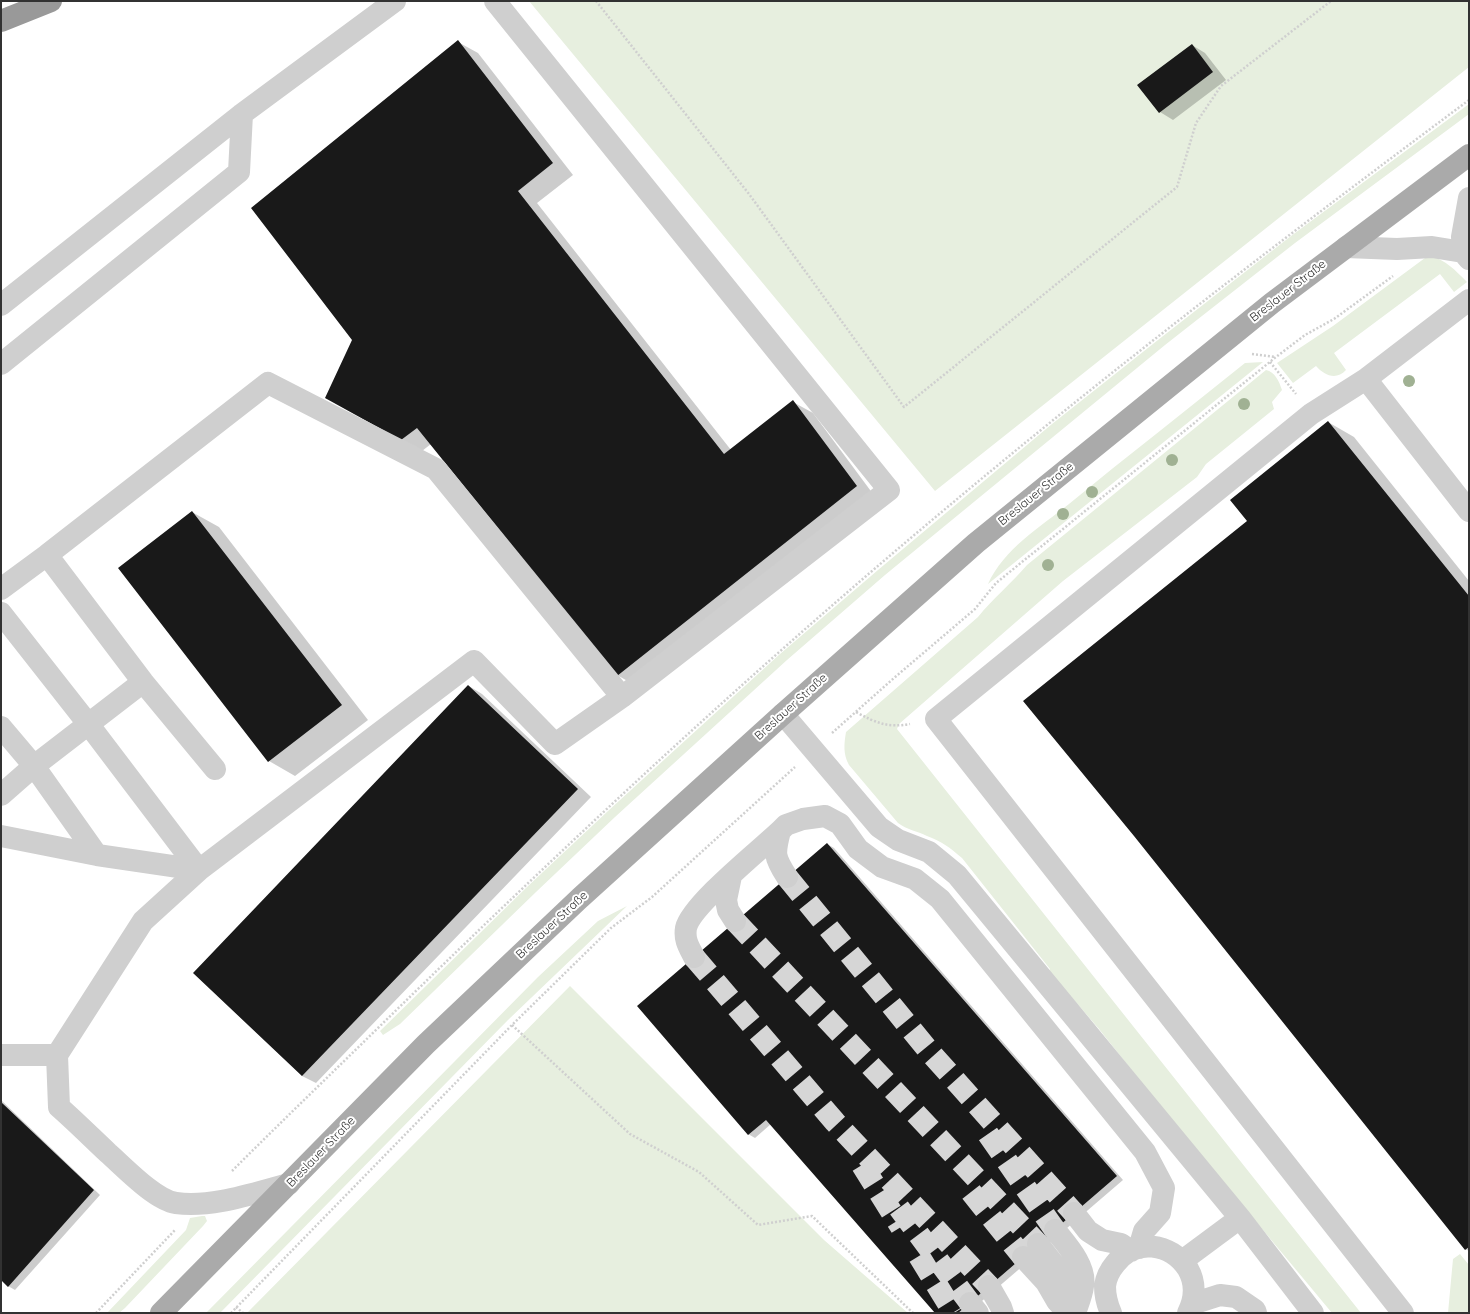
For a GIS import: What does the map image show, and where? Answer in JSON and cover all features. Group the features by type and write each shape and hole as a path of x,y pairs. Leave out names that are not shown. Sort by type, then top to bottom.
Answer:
{"highway":[{"path":"1,21 51,1"}],"main road":[{"name":"Breslauer Straße","path":"161,1313 432,1039 580,898 783,714 976,543 1266,308 1469,155"}],"lane":[{"path":"1,305 242,114 394,1"},
{"path":"289,1184 221,1201 198,1205 167,1201 141,1183 60,1107 56,1055 143,921 199,870 474,660 555,744 622,697 889,490 495,1"},
{"path":"1,364 239,172 242,114"},
{"path":"1346,247 1397,249 1432,247 1466,256 1462,237 1469,198"},
{"path":"1403,1313 936,718 1311,414 1366,378 1469,300"},
{"path":"1366,378 1469,511"},
{"path":"1,589 268,383 436,469 622,697"},
{"path":"47,555 143,682 215,769"},
{"path":"1,613 89,725 199,870"},
{"path":"1,795 34,766 143,682"},
{"path":"783,714 879,827 898,840 929,852 957,875 1240,1218 1314,1313"},
{"path":"1,728 34,766 97,855"},
{"path":"694,957 685,941 686,927 696,910 780,831 786,826 803,819 825,816 840,824 858,849 882,867 915,879 940,899 1145,1152 1164,1188 1160,1213 1144,1231 1135,1249"},
{"path":"780,831 775,851 777,863 787,877"},
{"path":"1,836 97,855 199,870"},
{"path":"731,876 726,900 728,910 735,921"},
{"path":"1,1055 56,1055"},
{"path":"1074,1214 1088,1231 1102,1240 1135,1249"},
{"path":"1182,1260 1240,1218"},
{"path":"1055,1230 1073,1252 1080,1266 1084,1285 1073,1313"},
{"path":"1111,1313 1106,1300 1105,1285 1110,1271 1119,1259 1135,1249 1150,1247 1162,1248 1173,1253 1182,1260 1191,1274 1194,1289 1190,1309"},
{"path":"1068,1313 1057,1301 1030,1250 1063,1276 1073,1313"},
{"path":"989,1286 1003,1313"},
{"path":"1190,1309 1220,1295 1236,1297 1256,1313"}],"path":[{"path":"596,1 749,194 904,407 1177,186 1196,123 1221,86 1331,1"},
{"path":"230,1173 442,965 613,802 778,653 947,506 1066,409 1324,208 1469,100"},
{"path":"230,1313 512,1025 611,928 652,897 856,712 975,609 996,583 1276,357 1305,336 1334,319 1395,274"},
{"path":"1270,362 1311,414"},
{"path":"856,712 872,721 896,726 936,718"},
{"path":"512,1025 630,1134 699,1172 758,1225 812,1216 913,1313"},
{"path":"96,1313 198,1205"},
{"path":"236,1307 243,1313"}],"green space":[{"path":"529,1 1469,1 1469,67 935,491"},
{"path":"1469,104 1469,114 1295,243 1165,345 885,575 787,660 615,817 400,1024 383,1035 380,1031 527,887 780,654 1052,424 1291,236"},
{"path":"1429,255 1446,263 1467,282 1454,292 1440,274 1334,353 1346,370 1342,373 1330,376 1316,366 1293,383 1277,363 1333,326"},
{"path":"1263,362 988,584 1003,560 1035,530 1245,363"},
{"path":"1266,370 1272,373 1278,380 1282,390 1272,402 1274,409 1206,464 1197,477 1063,581 899,724 897,729 1361,1313 1332,1313 1169,1117 1099,1029 1049,971 1050,969 962,858 942,843 898,823 849,765 844,745 846,732 978,617 1027,565"},
{"path":"627,906 508,1020 220,1313 206,1313 538,977 598,921"},
{"path":"570,986 824,1240 908,1313 247,1313"},
{"path":"205,1216 207,1221 203,1226 125,1308 119,1313 107,1313 186,1230 190,1218"},
{"path":"1460,1254 1469,1265 1469,1313 1448,1313 1453,1259"}],"building":[{"path":"458,40 553,163 518,191 724,454 793,400 857,486 617,676 417,428 401,440 325,398 352,340 251,208"},
{"path":"1192,44 1213,72 1159,113 1137,85"},
{"path":"1328,421 1469,596 1469,1247 1465,1250 1134,836 1023,701 1247,521 1230,500"},
{"path":"192,511 342,705 268,762 118,568"},
{"path":"468,685 578,789 302,1076 193,973"},
{"path":"827,843 1117,1176 958,1313 935,1313 766,1120 748,1135 637,1006"},
{"path":"1,1102 94,1190 8,1287 1,1280"}],"tunnel":[{"path":"787,877 928,1050 1074,1213"},
{"path":"735,921 1038,1244"},
{"path":"694,957 835,1122 989,1286"},
{"path":"988,1134 1055,1230"},
{"path":"862,1165 901,1227"},
{"path":"971,1192 1023,1257"},
{"path":"899,1208 970,1303"},
{"path":"919,1256 954,1313"}]}
